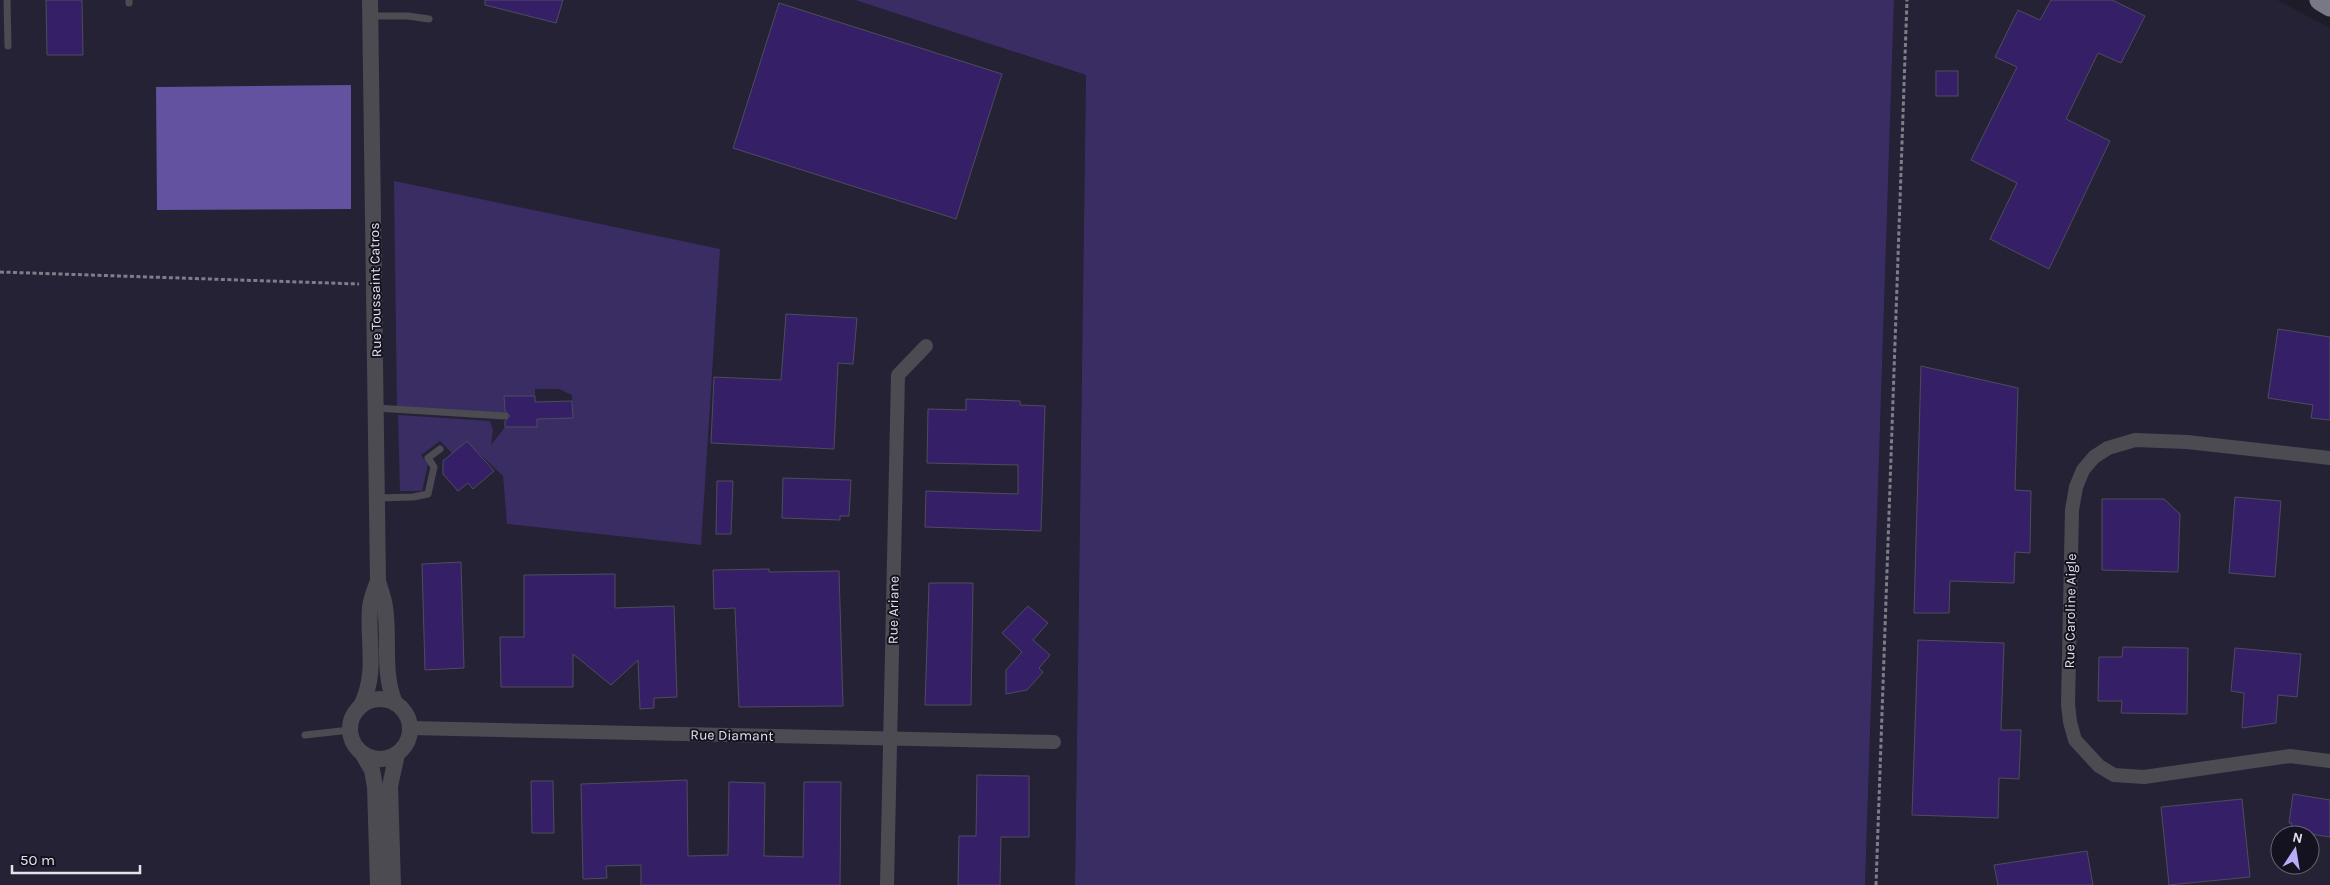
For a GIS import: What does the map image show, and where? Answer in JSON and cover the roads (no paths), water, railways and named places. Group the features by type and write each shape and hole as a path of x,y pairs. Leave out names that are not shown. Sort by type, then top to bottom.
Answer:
{"main road":[{"path":"2320,0 2330,6"}],"street":[{"name":"Rue Toussaint Catros","path":"370,8 378,581 385,607 389,690 395,704"},
{"name":"Rue Ariane","path":"887,885 898,375 926,346"},
{"name":"Rue Caroline Aigle","path":"2330,458 2151,440 2135,440 2121,443 2094,457 2083,470 2072,510 2068,704 2070,722 2076,740 2099,766 2114,775 2132,778 2144,777 2290,756 2330,761"},
{"name":"Rue Toussaint Catros","path":"361,706 369,690 372,675 370,605 378,581"},
{"path":"362,753 379,759 397,754 404,747 410,728 406,714 395,704 378,699 361,706 351,721 350,730 351,739 372,770 375,787 378,885"},
{"name":"Rue Diamant","path":"410,728 1054,742"},
{"path":"393,885 390,786 397,754"}],"lane":[{"path":"7,0 8,46"},
{"path":"370,8 429,19"},
{"path":"376,408 505,416"},
{"path":"377,498 413,497 428,494 434,467 428,458 440,449"},
{"path":"305,735 350,730"}]}
